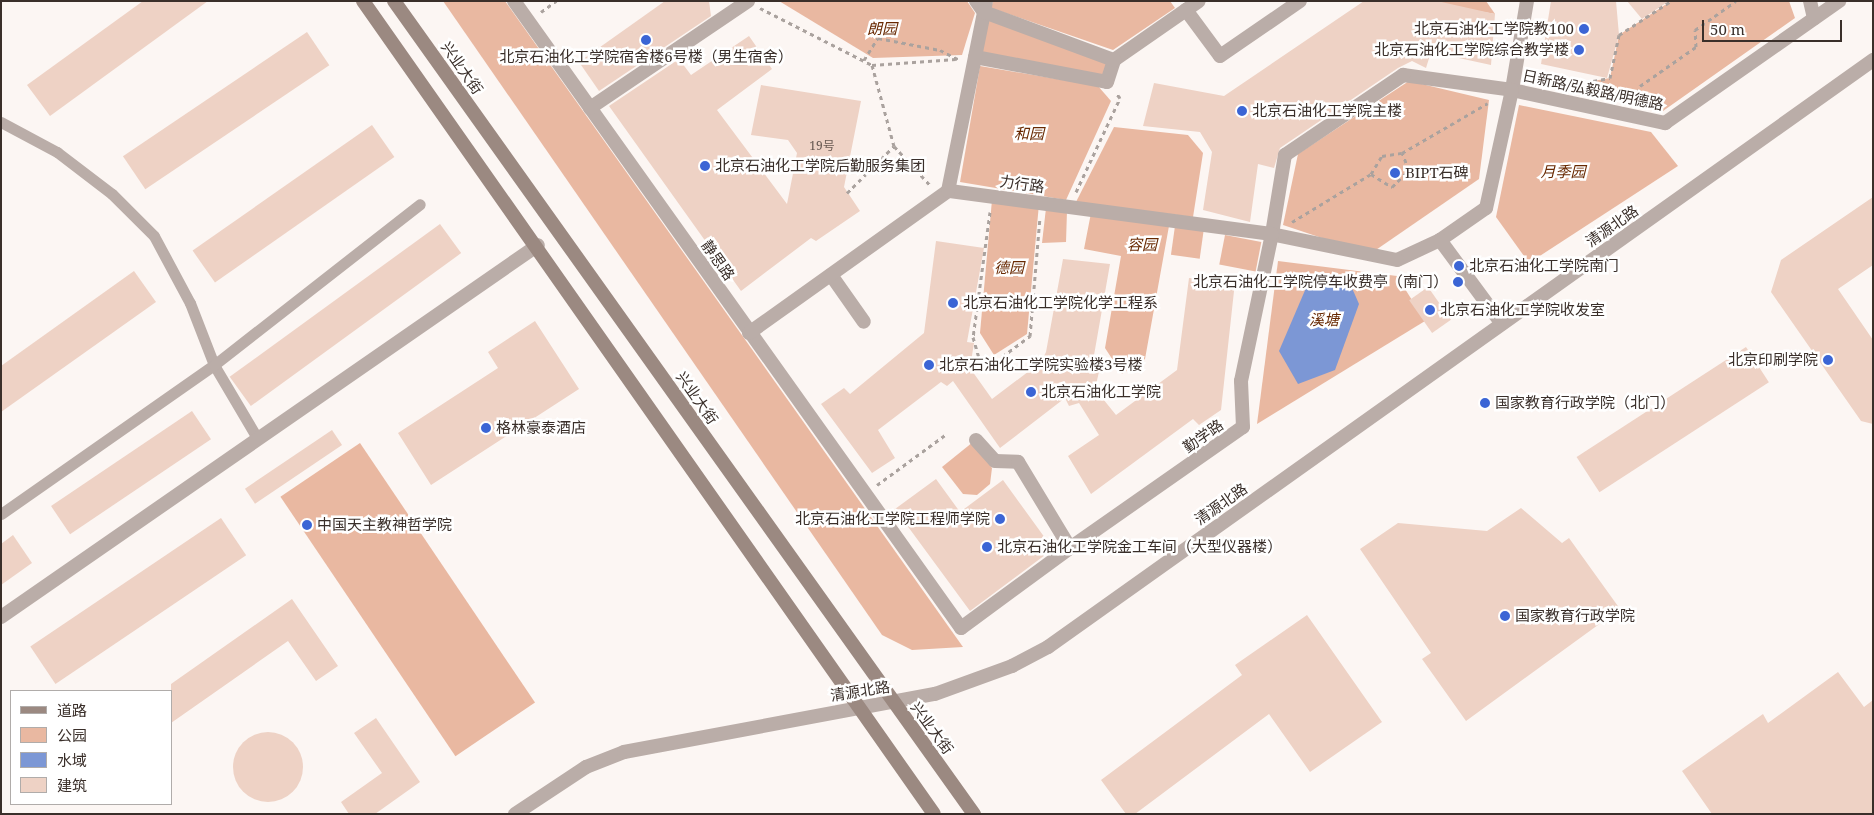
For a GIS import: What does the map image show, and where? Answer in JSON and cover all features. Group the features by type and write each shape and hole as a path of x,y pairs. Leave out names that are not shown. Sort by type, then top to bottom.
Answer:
{"main road":[{"path":"363,1 538,245 857,706 934,814"},
{"name":"兴业大街","path":"394,1 974,814"}],"street":[{"name":"静思路","path":"514,1 961,628 1070,548"},
{"path":"590,108 748,1"},
{"path":"975,57 1107,82 1114,60 1199,1"},
{"path":"1186,10 1220,56 1300,1"},
{"name":"日新路/弘毅路/明德路","path":"1527,1 1512,90 1665,123 1839,1"},
{"path":"1810,1 1814,19"},
{"path":"749,333 944,193 975,57 982,5 1114,60"},
{"name":"清源北路","path":"515,814 586,767 624,752 857,706 893,702 973,682 1048,647 1873,60"},
{"path":"1272,234 1285,154 1404,75 1512,90"},
{"name":"力行路","path":"944,193 1041,203 1272,234 1397,260 1440,240 1486,208 1512,90"},
{"name":"勤学路","path":"1070,548 1243,428 1241,381 1272,234"},
{"path":"1440,240 1502,324"},
{"path":"1,617 256,436 538,245"},
{"path":"831,275 864,322"},
{"path":"976,440 995,461 1018,462 1034,484 1036,498 1070,548"}],"lane":[{"path":"1,122 58,152 112,194 154,236 190,303 214,365 256,436"},
{"path":"1,514 214,365 420,204"}],"path":[{"path":"748,1 872,65 975,57"},
{"path":"1578,104 1593,81 1610,78 1619,35 1671,1"},
{"path":"1632,116 1640,86 1696,47 1696,30 1736,1"},
{"path":"864,60 878,38 940,50 958,59"},
{"path":"872,65 894,146 944,193"},
{"path":"1069,207 1120,98 1107,82"},
{"path":"1272,234 1371,174 1382,156 1402,153 1512,90"},
{"path":"847,193 894,146"},
{"path":"1371,174 1392,187 1408,170 1402,153"},
{"path":"992,197 973,337 983,371 1030,336 1041,203"},
{"path":"864,494 945,435"}],"green space":[{"path":"443,1 505,1 963,647 912,650 882,635"},
{"name":"朗园","path":"779,1 967,1 975,13 962,55 873,58"},
{"path":"993,1 1170,1 1175,8 1113,50 991,8"},
{"path":"1437,1 1486,1 1495,14 1439,4"},
{"path":"1671,1 1789,1 1795,18 1663,111 1585,94 1593,81 1610,78 1619,35"},
{"path":"984,12 1114,60 1107,82 975,57"},
{"name":"和园","path":"980,66 1098,86 1111,101 1066,200 960,182"},
{"path":"1409,81 1489,100 1479,179 1370,254 1283,225 1298,154"},
{"name":"月季园","path":"1519,105 1651,132 1678,166 1529,263 1496,217"},
{"path":"1114,127 1188,135 1203,153 1193,217 1076,202"},
{"name":"德园","path":"992,200 1039,204 1027,334 994,355 980,333"},
{"path":"1046,208 1067,210 1066,242 1042,243"},
{"name":"容园","path":"1091,213 1169,226 1145,359 1122,374 1105,348 1121,256 1084,249"},
{"path":"1175,226 1204,230 1200,259 1171,255"},
{"path":"1225,235 1261,242 1256,272 1219,264"},
{"name":"溪塘","path":"1278,261 1397,276 1425,321 1257,424"},
{"path":"973,442 992,468 990,484 977,495 963,494 942,467"},
{"path":"360,443 535,702 455,756 280,497"}],"water":[{"path":"1348,279 1359,304 1335,370 1298,384 1279,351 1306,288"}],"building":[{"path":"143,1 208,1 50,116 27,85"},
{"name":"北京石油化工学院宿舍楼6号楼（男生宿舍）","path":"665,1 709,1 711,16 599,91 579,62"},
{"name":"北京石油化工学院主楼","path":"1364,1 1437,1 1495,14 1491,65 1431,52 1426,68 1412,61 1398,68 1280,148 1274,168 1258,164 1250,222 1203,210 1212,152 1200,132 1143,126 1154,83 1224,96"},
{"name":"北京石油化工学院综合教学楼","path":"1551,1 1616,1 1619,35 1607,78 1541,64"},
{"path":"1627,1 1669,1 1642,19"},
{"path":"307,32 329,65 145,189 123,156"},
{"path":"749,36 772,69 717,110 787,204 797,153 788,140 751,135 761,85 861,101 844,187 860,211 816,241 811,238 741,291 609,106 679,59 691,75"},
{"path":"372,125 394,157 215,283 193,251"},
{"path":"1873,197 1873,265 1838,289 1873,340 1873,424 1861,421 1771,292 1781,260"},
{"path":"440,224 461,253 251,406 230,377"},
{"name":"北京石油化工学院实验楼3号楼","path":"936,241 984,248 967,342 974,343 970,368 992,399 1041,362 1046,352 1063,259 1110,264 1093,361 1101,363 1095,389 1116,415 1177,370 1189,278 1235,282 1221,410 1199,425 1193,419 1091,494 1068,456 1099,435 1079,403 1069,406 1065,398 1000,448 953,381 947,386 941,382 878,430 895,458 872,473 821,404 844,388 850,394 924,333"},
{"path":"134,271 156,302 1,412 1,366"},
{"name":"北京石油化工学院收发室","path":"1428,287 1451,320 1432,333 1409,300"},
{"path":"535,321 579,389 431,485 398,433 498,368 488,352"},
{"path":"1746,347 1769,382 1599,492 1577,457"},
{"path":"192,411 211,439 70,534 51,506"},
{"path":"332,430 342,445 255,504 245,489"},
{"name":"北京石油化工学院金工车间（大型仪器楼）","path":"936,479 960,512 1003,480 1053,549 970,611 895,509"},
{"path":"1521,508 1562,543 1569,538 1620,609 1466,721 1422,659 1431,653 1360,549 1398,523 1487,531"},
{"path":"221,518 246,555 55,684 30,647"},
{"path":"13,535 32,563 1,585 1,544"},
{"path":"292,599 338,666 316,681 288,641 172,722 171,684"},
{"path":"1307,615 1382,722 1310,772 1269,714 1135,814 1126,814 1101,780 1242,675 1235,665"},
{"path":"1838,672 1864,707 1873,700 1873,814 1712,814 1682,771 1763,714 1768,723"},
{"path":"376,718 420,782 375,814 349,814 341,802 382,773 354,733"},
{"path":"268,732 281,735 293,742 300,754 303,767 300,780 293,792 281,799 268,802 255,799 243,792 236,780 233,767 236,754 243,742 255,735"}],"place":[{"name":"北京石油化工学院教100","path":"1584,29"},
{"name":"北京石油化工学院宿舍楼6号楼（男生宿舍）","path":"646,40"},
{"name":"北京石油化工学院综合教学楼","path":"1579,50"},
{"name":"北京石油化工学院主楼","path":"1242,111"},
{"name":"北京石油化工学院后勤服务集团","path":"705,166"},
{"name":"BIPT石碑","path":"1395,173"},
{"name":"北京石油化工学院南门","path":"1459,266"},
{"name":"北京石油化工学院停车收费亭（南门）","path":"1458,282"},
{"name":"北京石油化工学院化学工程系","path":"953,303"},
{"name":"北京石油化工学院收发室","path":"1430,310"},
{"name":"北京印刷学院","path":"1828,360"},
{"name":"北京石油化工学院实验楼3号楼","path":"929,365"},
{"name":"北京石油化工学院","path":"1031,392"},
{"name":"国家教育行政学院（北门）","path":"1485,403"},
{"name":"格林豪泰酒店","path":"486,428"},
{"name":"北京石油化工学院工程师学院","path":"1000,519"},
{"name":"中国天主教神哲学院","path":"307,525"},
{"name":"北京石油化工学院金工车间（大型仪器楼）","path":"987,547"},
{"name":"国家教育行政学院","path":"1505,616"}]}
